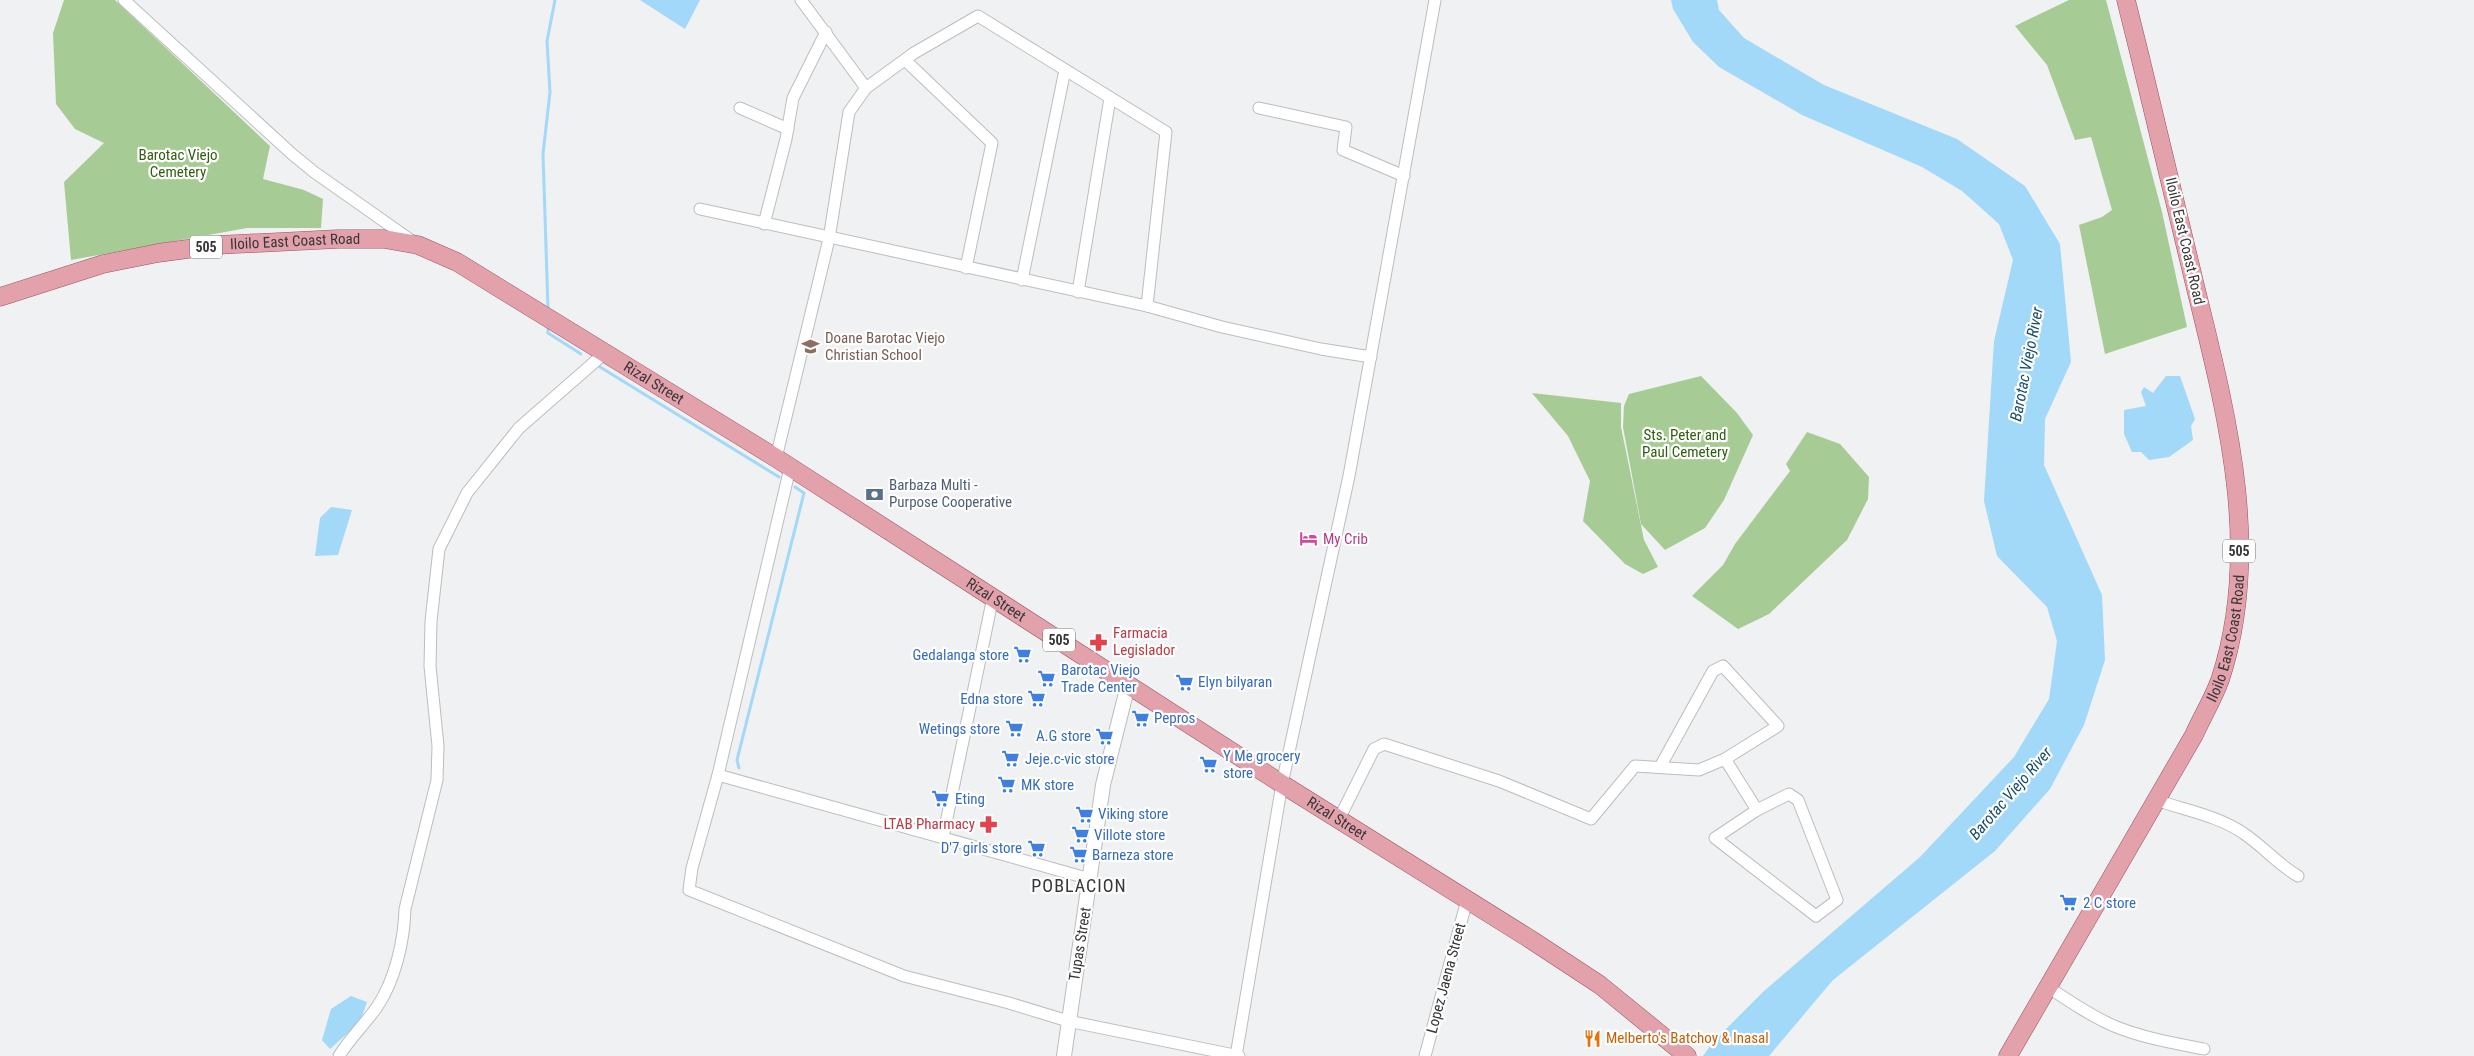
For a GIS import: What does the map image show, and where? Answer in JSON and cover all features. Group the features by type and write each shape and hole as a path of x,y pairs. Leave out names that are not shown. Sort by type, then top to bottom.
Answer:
{"main road":[{"name":"Iloilo East Coast Road","path":"2008,1056 2194,735 2220,681 2233,628 2240,566 2239,497 2224,406 2126,0"},
{"name":"Iloilo East Coast Road","path":"0,297 103,264 207,246 338,238 384,240 418,245"},
{"name":"Rizal Street","path":"418,245 457,262 606,352 1600,985 1686,1056"}],"street":[{"path":"124,0 306,166 418,245"},
{"path":"801,0 866,88"},
{"path":"1147,306 1166,132 978,16 905,60 866,88 849,112 829,239 783,463 718,775 692,868 688,890 904,976 1009,1003 1068,1021 1237,1056 1282,784 1347,486 1435,0"},
{"path":"764,224 788,129 793,98 826,32"},
{"path":"905,60 992,142 966,268"},
{"path":"1022,280 1064,70"},
{"path":"1078,292 1110,98"},
{"path":"740,108 788,129"},
{"path":"1259,108 1346,127 1343,150 1404,176"},
{"path":"700,209 829,239 1147,306 1222,327 1321,349 1371,356"},
{"path":"339,1056 377,1007 390,983 397,962 405,926 405,909 437,780 438,746 430,666 431,621 439,549 467,493 519,428 606,352"},
{"path":"943,837 993,597"},
{"path":"1338,819 1374,748 1384,744 1499,781 1591,820 1635,766 1660,766 1699,770 1725,759 1778,726 1723,666 1713,671 1660,766"},
{"name":"Tupas Street","path":"1064,1056 1103,785 1128,685"},
{"path":"1725,759 1757,810"},
{"path":"718,775 1090,879"},
{"path":"1789,794 1798,800 1837,900 1816,916 1715,838 1757,810 1789,794"},
{"path":"2156,800 2215,820 2242,832 2282,866 2298,876"},
{"name":"Lopez Jaena Street","path":"1425,1056 1467,900"},
{"path":"2048,987 2114,1026 2148,1038 2204,1049"}],"green space":[{"name":"Barotac Viejo Cemetery","path":"64,0 115,0 270,146 263,179 304,190 323,199 321,228 247,228 71,260 64,182 104,143 75,129 56,104 53,33"},
{"path":"2069,0 2106,0 2162,212 2187,327 2105,354 2079,225 2102,217 2112,210 2091,137 2075,140 2047,65 2015,26"},
{"name":"Sts. Peter and Paul Cemetery","path":"1701,376 1737,413 1753,435 1724,500 1705,528 1665,550 1641,524 1623,427 1624,406 1629,394"},
{"path":"1532,393 1621,403 1621,427 1644,540 1658,567 1643,574 1625,564 1583,521 1590,481 1568,436"},
{"path":"1807,432 1840,444 1869,477 1868,499 1847,540 1769,614 1738,629 1692,596 1723,565 1735,544 1790,471 1786,464"}],"water":[{"path":"640,0 700,0 685,29"},
{"name":"Barotac Viejo River","path":"1671,0 1717,0 1719,10 1744,38 1824,85 1957,139 2025,186 2060,244 2071,362 2045,419 2044,465 2102,595 2105,660 2084,725 2050,789 1995,851 1833,980 1769,1056 1703,1056 1713,1042 1764,991 1920,857 2014,757 2049,699 2057,641 2047,607 1997,556 1984,501 1994,341 2013,260 1999,224 1962,191 1922,167 1802,115 1719,67 1693,42 1673,9"},
{"path":"2166,376 2180,376 2195,419 2191,426 2193,440 2169,457 2149,460 2141,452 2132,452 2124,434 2124,410 2146,406 2141,392 2144,387 2153,393"},
{"path":"331,507 352,510 338,555 315,556 320,518"},
{"path":"351,996 367,1002 360,1022 330,1049 322,1040 331,1009"}],"waterway":[{"path":"548,309 543,154 550,92 547,41 555,0"},
{"path":"548,325 548,333 581,354"},
{"path":"600,367 779,477"},
{"path":"739,768 737,760 804,493 795,487"}],"place":[{"name":"Doane Barotac Viejo Christian School","path":"811,347"},
{"name":"Barbaza Multi - Purpose Cooperative","path":"875,494"},
{"name":"My Crib","path":"1309,539"},
{"name":"Farmacia Legislador","path":"1099,642"},
{"name":"Gedalanga store","path":"1023,655"},
{"name":"Barotac Viejo Trade Center","path":"1047,679"},
{"name":"Elyn bilyaran","path":"1184,682"},
{"name":"Edna store","path":"1037,699"},
{"name":"Pepros","path":"1140,718"},
{"name":"Wetings store","path":"1014,729"},
{"name":"A.G store","path":"1105,736"},
{"name":"Jeje.c-vic store","path":"1011,759"},
{"name":"Y Me grocery store","path":"1209,765"},
{"name":"MK store","path":"1007,785"},
{"name":"Eting","path":"941,799"},
{"name":"Viking store","path":"1084,814"},
{"name":"LTAB Pharmacy","path":"989,824"},
{"name":"Villote store","path":"1080,835"},
{"name":"D'7 girls store","path":"1036,848"},
{"name":"Barneza store","path":"1078,855"},
{"name":"2 C store","path":"2069,903"},
{"name":"Melberto's Batchoy & Inasal","path":"1592,1038"}],"district":[{"name":"POBLACION","path":"1079,886"}]}
